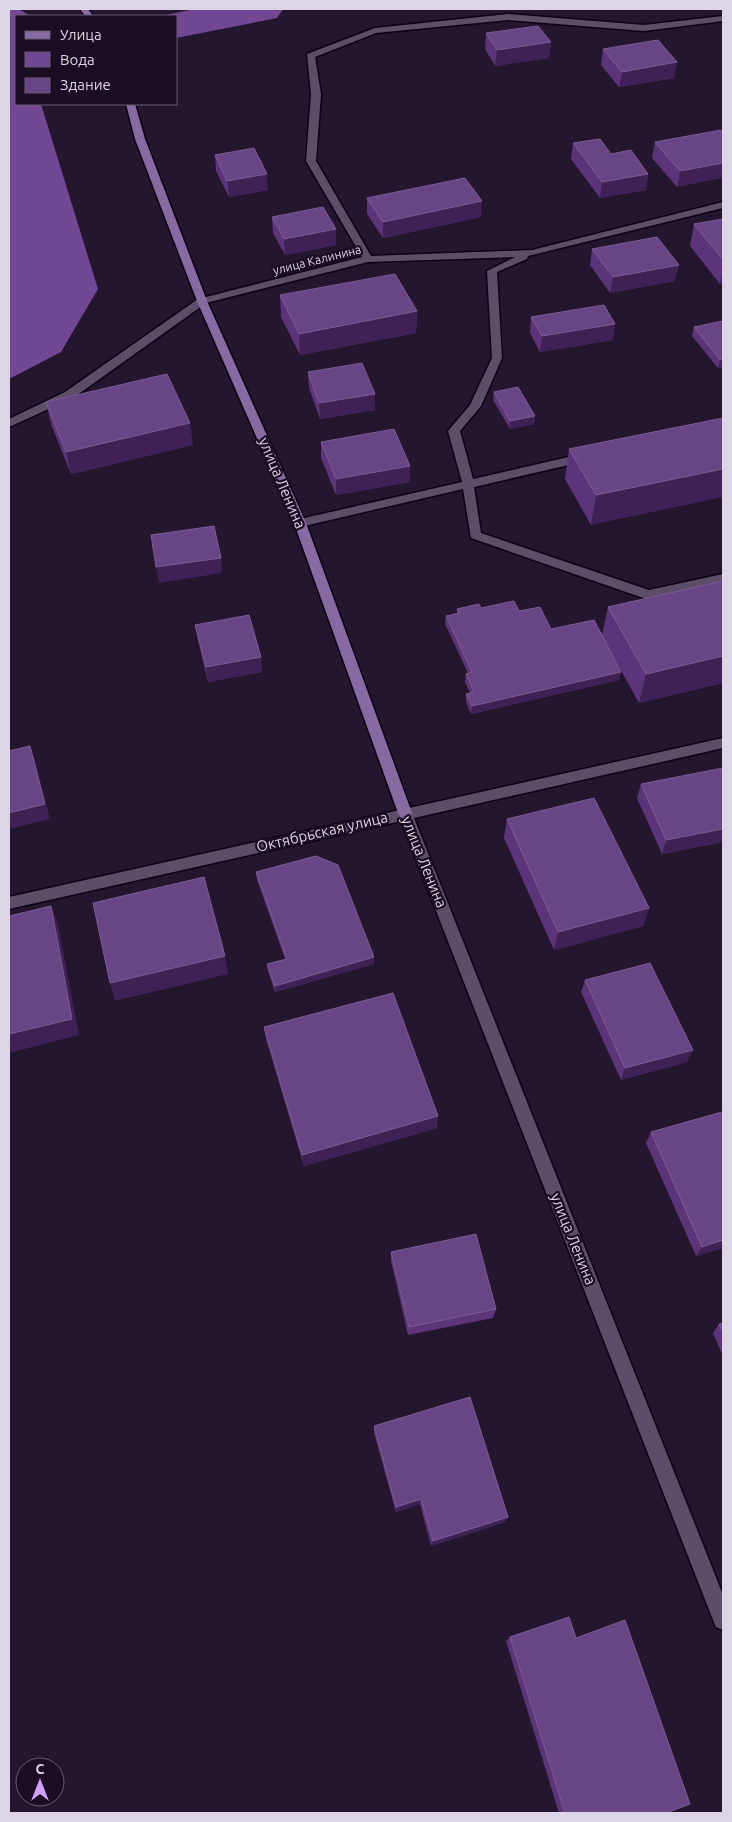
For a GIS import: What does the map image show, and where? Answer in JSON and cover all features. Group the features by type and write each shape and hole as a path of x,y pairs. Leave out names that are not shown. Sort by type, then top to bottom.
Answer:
{"main road":[{"name":"улица Ленина","path":"130,105 140,140 202,301 300,523 404,813"}],"street":[{"path":"368,260 311,161 316,94 310,56 375,31 508,17 644,28 723,19"},
{"name":"улица Калинина","path":"9,423 69,396 202,301 368,260 532,254 723,204"},
{"path":"532,254 492,271 497,358 475,406 454,431 468,482 475,535 649,595 723,578"},
{"path":"300,523 468,482 600,454"},
{"name":"Октябрьская улица","path":"9,903 723,742"},
{"name":"улица Ленина","path":"404,813 723,1620"}],"water":[{"path":"9,9 19,9 28,15 15,15 15,105 41,105 98,289 61,352 9,379"}],"building":[{"path":"538,26 551,42 497,50 486,33"},
{"path":"658,40 677,62 622,72 603,49"},
{"path":"721,130 723,132 723,163 680,171 655,142"},
{"path":"600,139 611,154 631,150 648,174 602,182 573,143"},
{"path":"254,148 267,174 227,181 215,155"},
{"path":"465,178 482,201 383,222 367,198"},
{"path":"323,207 336,229 284,239 272,217"},
{"path":"723,219 723,260 694,224"},
{"path":"657,237 679,265 613,277 592,249"},
{"path":"395,274 417,311 299,334 280,295"},
{"path":"604,305 615,324 542,336 531,317"},
{"path":"723,321 723,359 720,360 694,327"},
{"path":"362,363 375,394 319,403 308,372"},
{"path":"167,374 190,423 66,452 46,402"},
{"path":"518,387 535,416 510,421 494,392"},
{"path":"723,418 723,469 596,495 569,449"},
{"path":"394,429 410,466 336,479 321,442"},
{"path":"214,526 221,558 156,567 151,535"},
{"path":"723,581 723,656 646,674 608,607"},
{"path":"514,601 519,611 540,607 551,629 594,620 621,672 472,706 466,694 474,692 466,674 472,672 446,616 459,613 457,609 479,604 481,608"},
{"path":"249,615 261,657 206,667 195,625"},
{"path":"30,746 45,804 9,813 9,751"},
{"path":"723,768 723,829 666,840 641,784"},
{"path":"594,798 649,908 558,932 507,819"},
{"path":"316,856 338,865 374,957 275,986 267,964 287,959 256,872"},
{"path":"204,877 225,956 110,983 93,903"},
{"path":"51,906 72,1019 9,1034 9,916"},
{"path":"650,963 693,1050 625,1068 585,980"},
{"path":"393,993 438,1116 302,1155 264,1027"},
{"path":"722,1112 723,1240 702,1247 651,1132"},
{"path":"476,1234 496,1309 409,1327 391,1252"},
{"path":"723,1323 723,1333 719,1324"},
{"path":"470,1397 508,1517 433,1541 421,1499 396,1507 374,1426"},
{"path":"569,1617 576,1638 625,1620 690,1804 666,1813 565,1813 510,1637"}],"waterway":[{"path":"178,25 262,9"}]}
